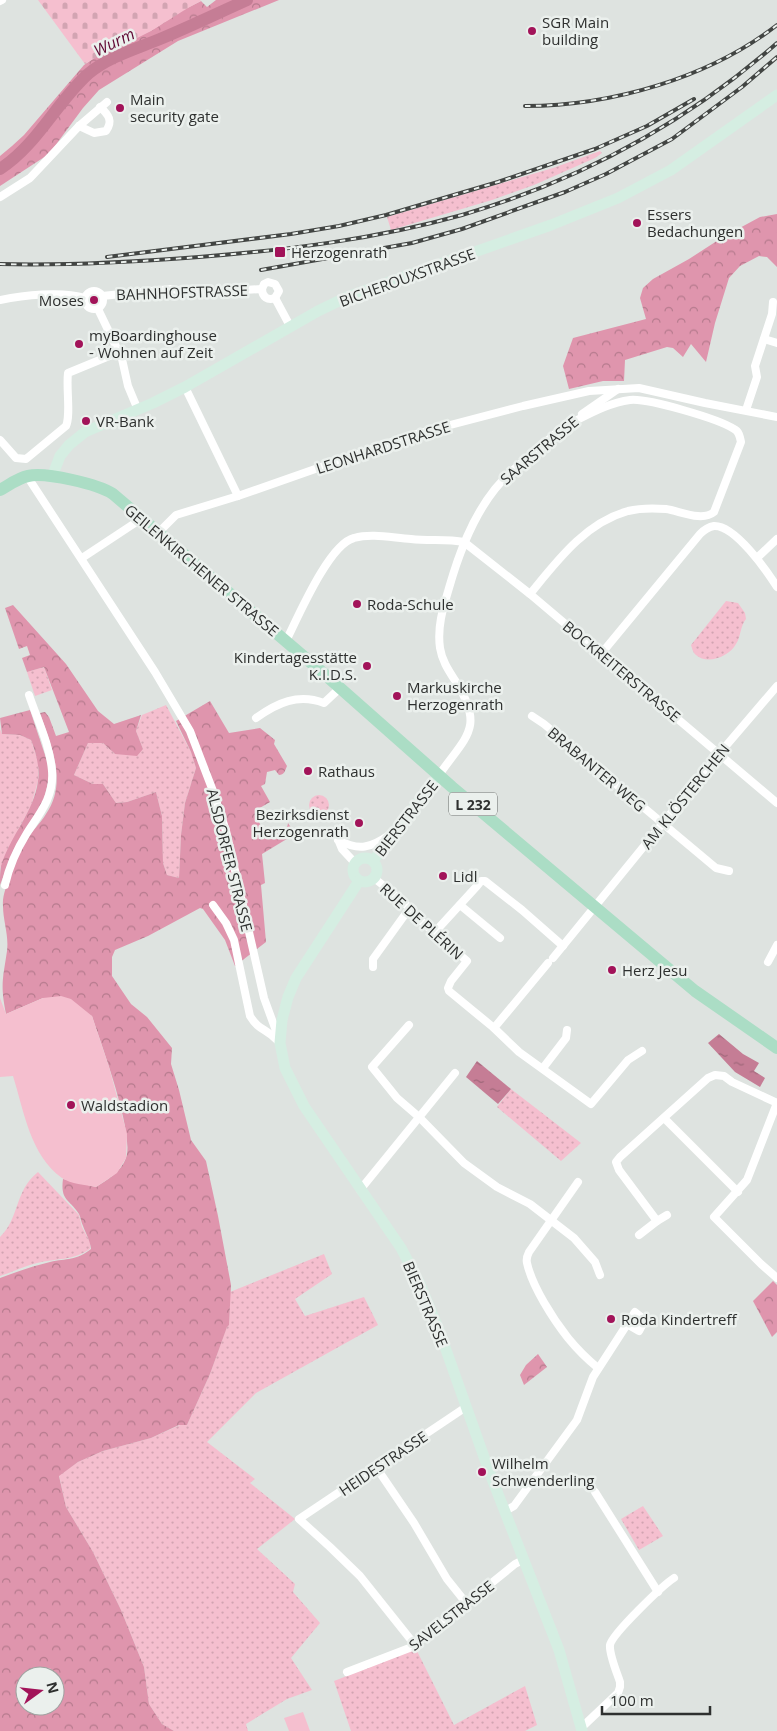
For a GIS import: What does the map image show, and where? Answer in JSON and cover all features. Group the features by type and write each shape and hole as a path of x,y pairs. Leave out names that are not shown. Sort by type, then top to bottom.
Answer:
{"main road":[{"name":"BICHEROUXSTRASSE","path":"52,477 60,456 69,445 78,437 94,428 138,410 185,387 239,358 290,326 347,297 551,225 618,198 671,170 777,95"},
{"name":"L 232","path":"0,490 27,476 40,474 52,477"},
{"name":"GEILENKIRCHENER STRASSE","path":"52,477 107,490 286,641 439,775 701,996 777,1048"},
{"name":"BIERSTRASSE","path":"373,861 439,775"},
{"path":"362,858 373,861 377,868 374,878 367,882 359,881 353,871 355,863 362,858"},
{"name":"BIERSTRASSE","path":"359,881 296,978 288,998 282,1020 280,1043 285,1068 298,1095 360,1190 401,1248 420,1284 439,1330 523,1560 559,1650 582,1729"}],"street":[{"path":"0,197 30,178 79,126 104,105 110,120 110,126 106,131 94,133 79,126"},
{"name":"BAHNHOFSTRASSE","path":"266,283 274,283 278,287 279,291 275,298 266,298 262,294 262,289 266,283"},
{"name":"BAHNHOFSTRASSE","path":"102,296 171,290 196,293 262,289"},
{"path":"93,291 99,292 102,296 102,305 98,308 92,309 87,306 85,298 88,293 93,291"},
{"path":"0,300 38,295 77,295 85,298"},
{"name":"BAHNHOFSTRASSE","path":"275,298 290,326"},
{"path":"743,410 757,377 755,366 772,314 772,302"},
{"name":"BAHNHOFSTRASSE","path":"98,308 119,352 128,386 138,410"},
{"path":"764,339 777,343"},
{"path":"0,440 16,458 26,459 66,426 69,421 68,373 119,352"},
{"path":"185,387 238,496"},
{"path":"619,388 640,388 705,404 777,417"},
{"name":"LEONHARDSTRASSE","path":"158,533 176,516 419,433 578,393 619,388"},
{"name":"SAARSTRASSE","path":"439,775 471,726 469,706 446,666 439,640 442,614 464,542 480,510 494,490 515,469 565,426 619,388"},
{"path":"530,594 573,544 591,530 615,516 628,511 649,508 708,516 714,512 741,442 740,436 734,428 702,416 644,400 632,400 613,405 565,426"},
{"name":"ALSDORFER STRASSE","path":"27,476 82,558 190,730 226,831 264,998 280,1043"},
{"path":"82,558 141,518"},
{"path":"601,654 700,534 710,527 718,526 742,542 757,558 777,587"},
{"path":"286,641 327,562 341,544 352,538 368,536 464,542"},
{"path":"757,558 777,539"},
{"name":"BOCKREITERSTRASSE","path":"464,542 530,594 777,803"},
{"name":"AM KLÖSTERCHEN","path":"494,1028 777,686"},
{"path":"256,718 290,699 313,699 324,703 340,688"},
{"path":"4,886 18,849 42,813 51,793 52,770 50,758 29,694"},
{"name":"BRABANTER WEG","path":"532,716 716,868 729,871"},
{"path":"355,863 342,849 337,836 352,846 366,846 381,840 399,828"},
{"name":"RUE DE PLÉRIN","path":"374,878 404,902 415,916 467,961 451,980 448,988 449,991 494,1028"},
{"path":"434,933 481,881 488,882 563,946"},
{"path":"214,905 234,940 250,1016 256,1027 269,1032 280,1043"},
{"path":"460,905 500,938"},
{"path":"373,967 372,959 409,909"},
{"path":"768,962 777,945"},
{"path":"409,1025 372,1067 397,1098 419,1117 445,1145 477,1174 530,1204 551,1219 585,1249 595,1262 600,1274"},
{"path":"494,1028 519,1052 591,1104 628,1060 642,1052"},
{"path":"543,1068 566,1038 567,1030"},
{"path":"360,1190 455,1073"},
{"path":"657,1221 619,1170 616,1162 629,1148 708,1078 714,1075 724,1076 732,1082 777,1103 751,1172 738,1192 714,1217 777,1278"},
{"path":"664,1118 738,1192"},
{"path":"578,1182 529,1252 526,1262 538,1289 568,1339 598,1368"},
{"path":"639,1235 666,1215"},
{"path":"505,1511 514,1506 577,1420 589,1385 627,1324"},
{"name":"HEIDESTRASSE","path":"415,1645 360,1576 299,1519 466,1407"},
{"path":"376,1467 414,1523 447,1579 467,1604"},
{"path":"594,1492 658,1592"},
{"name":"SAVELSTRASSE","path":"347,1672 415,1645 515,1564 523,1560"},
{"path":"582,1729 618,1692 620,1687 610,1650 613,1638 674,1578"}],"green space":[{"path":"38,0 201,1 151,31 85,64"},
{"path":"216,0 279,0 178,41 99,90 83,108 49,154 0,186 0,156 24,135 84,65 97,56 152,30 201,1 207,7"},
{"path":"600,151 602,153 595,158 534,185 492,200 391,230 387,217 553,168"},
{"path":"777,214 777,267 767,257 759,256 740,266 729,278 715,323 706,362 691,344 683,357 673,348 667,347 625,360 624,381 603,381 569,389 563,366 573,338 646,319 640,298 643,288 653,279 760,217"},
{"path":"726,601 738,603 745,613 746,619 738,641 733,649 723,656 712,659 701,658 694,653 691,645"},
{"path":"13,605 66,664 98,711 114,724 141,715 136,731 143,749 137,756 115,754 103,743 88,743 74,775 93,784 103,784 116,803 127,802 156,792 162,816 163,863 167,875 179,878 185,803 196,768 191,752 176,721 210,701 229,733 260,728 275,740 274,744 287,766 281,775 275,770 267,772 265,784 261,786 270,802 258,809 262,816 259,822 266,836 272,837 287,828 288,823 295,834 262,854 265,883 261,885 266,942 235,966 225,940 203,909 200,908 148,936 115,950 112,957 112,976 131,1004 147,1017 172,1048 171,1064 191,1140 206,1161 218,1216 231,1285 229,1325 187,1425 179,1425 151,1438 103,1451 78,1462 59,1476 66,1507 93,1552 121,1610 144,1667 149,1704 162,1724 174,1731 0,1731 0,1278 25,1269 76,1257 91,1249 79,1214 64,1196 63,1179 96,1187 121,1167 126,1158 127,1146 122,1110 92,1016 43,998 6,1014 3,988 7,951 7,934 3,912 4,894 20,849 46,814 53,802 56,789 57,777 53,751 40,713 45,712 49,717 56,736 69,732 44,667 27,672 22,658 30,655 27,646 19,649 5,608"},
{"path":"44,667 52,690 35,696 27,672"},
{"path":"166,705 191,752 196,768 185,803 179,878 167,875 163,863 162,816 156,792 127,802 116,803 103,784 93,784 74,775 88,743 103,743 115,754 143,749 136,731 142,715"},
{"path":"30,710 50,774 44,799 36,816 14,849 0,885 1,866 10,844 32,803 36,792 38,771 31,740 20,735 2,734 0,718"},
{"path":"0,729 2,734 20,735 31,740 38,761 38,781 31,806 0,868"},
{"path":"319,795 326,798 329,805 326,812 319,815 312,812 309,805 312,798"},
{"name":"Waldstadion","path":"61,996 71,999 92,1016 109,1067 127,1134 126,1158 117,1173 96,1187 66,1180 51,1168 35,1145 13,1076 0,1077 0,998 6,1014 43,998"},
{"path":"511,1089 581,1143 561,1161 497,1107"},
{"path":"38,1172 79,1215 82,1227 90,1242 90,1249 77,1256 44,1261 0,1276 0,1237 11,1222 30,1179"},
{"path":"324,1254 332,1274 295,1299 305,1316 364,1297 378,1325 256,1393 207,1442 255,1479 250,1483 295,1519 257,1549 295,1584 293,1592 320,1623 291,1658 312,1690 287,1699 246,1724 248,1731 174,1731 162,1724 149,1704 144,1667 121,1610 93,1552 66,1507 59,1475 78,1462 103,1451 151,1438 180,1425 187,1425 229,1325 230,1292"},
{"path":"773,1281 777,1285 777,1332 772,1337 753,1301"},
{"path":"538,1354 547,1367 524,1385 520,1375 526,1365"},
{"path":"643,1506 663,1536 639,1550 621,1519"},
{"path":"416,1649 454,1725 525,1686 537,1725 525,1731 351,1731 334,1681"},
{"path":"303,1712 310,1731 289,1731 284,1718"}],"water":[{"path":"719,1034 743,1054 759,1063 754,1071 765,1078 760,1087 735,1072 708,1043"},
{"path":"477,1061 511,1089 498,1104 466,1077"}],"waterway":[{"name":"Wurm","path":"0,169 25,148 77,85 96,68 122,54 247,0"}],"railway":[{"path":"525,106 591,101 658,85 690,74 721,60 750,44 777,25"},
{"path":"0,264 125,262 266,251 397,231 462,215 547,185 589,167 629,146 668,124 706,99 777,43"},
{"path":"261,270 412,243 462,229 565,192 606,174 672,139 742,87 777,57"},
{"path":"107,257 291,234 339,226 386,215 498,182 595,149 647,126 694,99"}],"place":[{"name":"SGR Main building","path":"532,31"},
{"name":"Main security gate","path":"120,108"},
{"name":"Essers Bedachungen","path":"637,223"},
{"name":"Herzogenrath","path":"280,252"},
{"name":"Moses","path":"94,300"},
{"name":"myBoardinghouse - Wohnen auf Zeit","path":"79,344"},
{"name":"VR-Bank","path":"86,421"},
{"name":"Roda-Schule","path":"357,604"},
{"name":"Kindertagesstätte K.I.D.S.","path":"367,666"},
{"name":"Markuskirche Herzogenrath","path":"397,696"},
{"name":"Rathaus","path":"308,771"},
{"name":"Bezirksdienst Herzogenrath","path":"359,823"},
{"name":"Lidl","path":"443,876"},
{"name":"Herz Jesu","path":"612,970"},
{"name":"Waldstadion","path":"71,1105"},
{"name":"Roda Kindertreff","path":"611,1319"},
{"name":"Wilhelm Schwenderling","path":"482,1472"}]}
